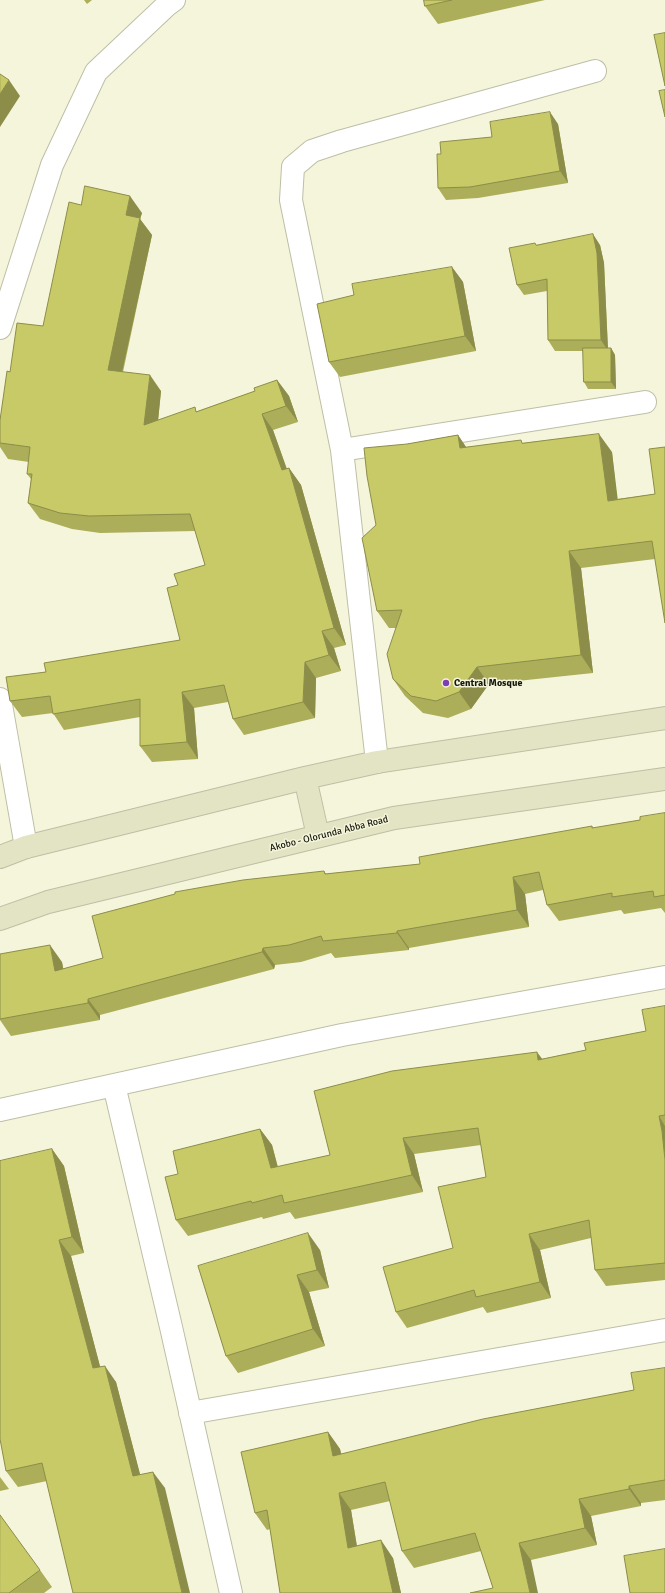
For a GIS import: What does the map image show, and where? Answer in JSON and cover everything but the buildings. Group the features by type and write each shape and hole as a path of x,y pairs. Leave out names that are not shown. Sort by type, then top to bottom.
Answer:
{"main road":[{"path":"0,857 26,847 305,778 377,762 665,718"},
{"path":"305,778 318,836"},
{"name":"Akobo - Olorunda Abba Road","path":"0,919 48,902 394,818 665,779"}],"street":[{"path":"0,328 52,165 96,72 174,0"},
{"path":"377,762 342,450 291,200 293,167 312,151 342,140 595,71"},
{"path":"342,450 645,402"},
{"path":"0,699 26,847"},
{"path":"0,1110 342,1035 665,977"},
{"path":"114,1085 171,1327 231,1593"},
{"path":"190,1413 665,1330"}],"place":[{"name":"Central Mosque","path":"446,683"}]}
